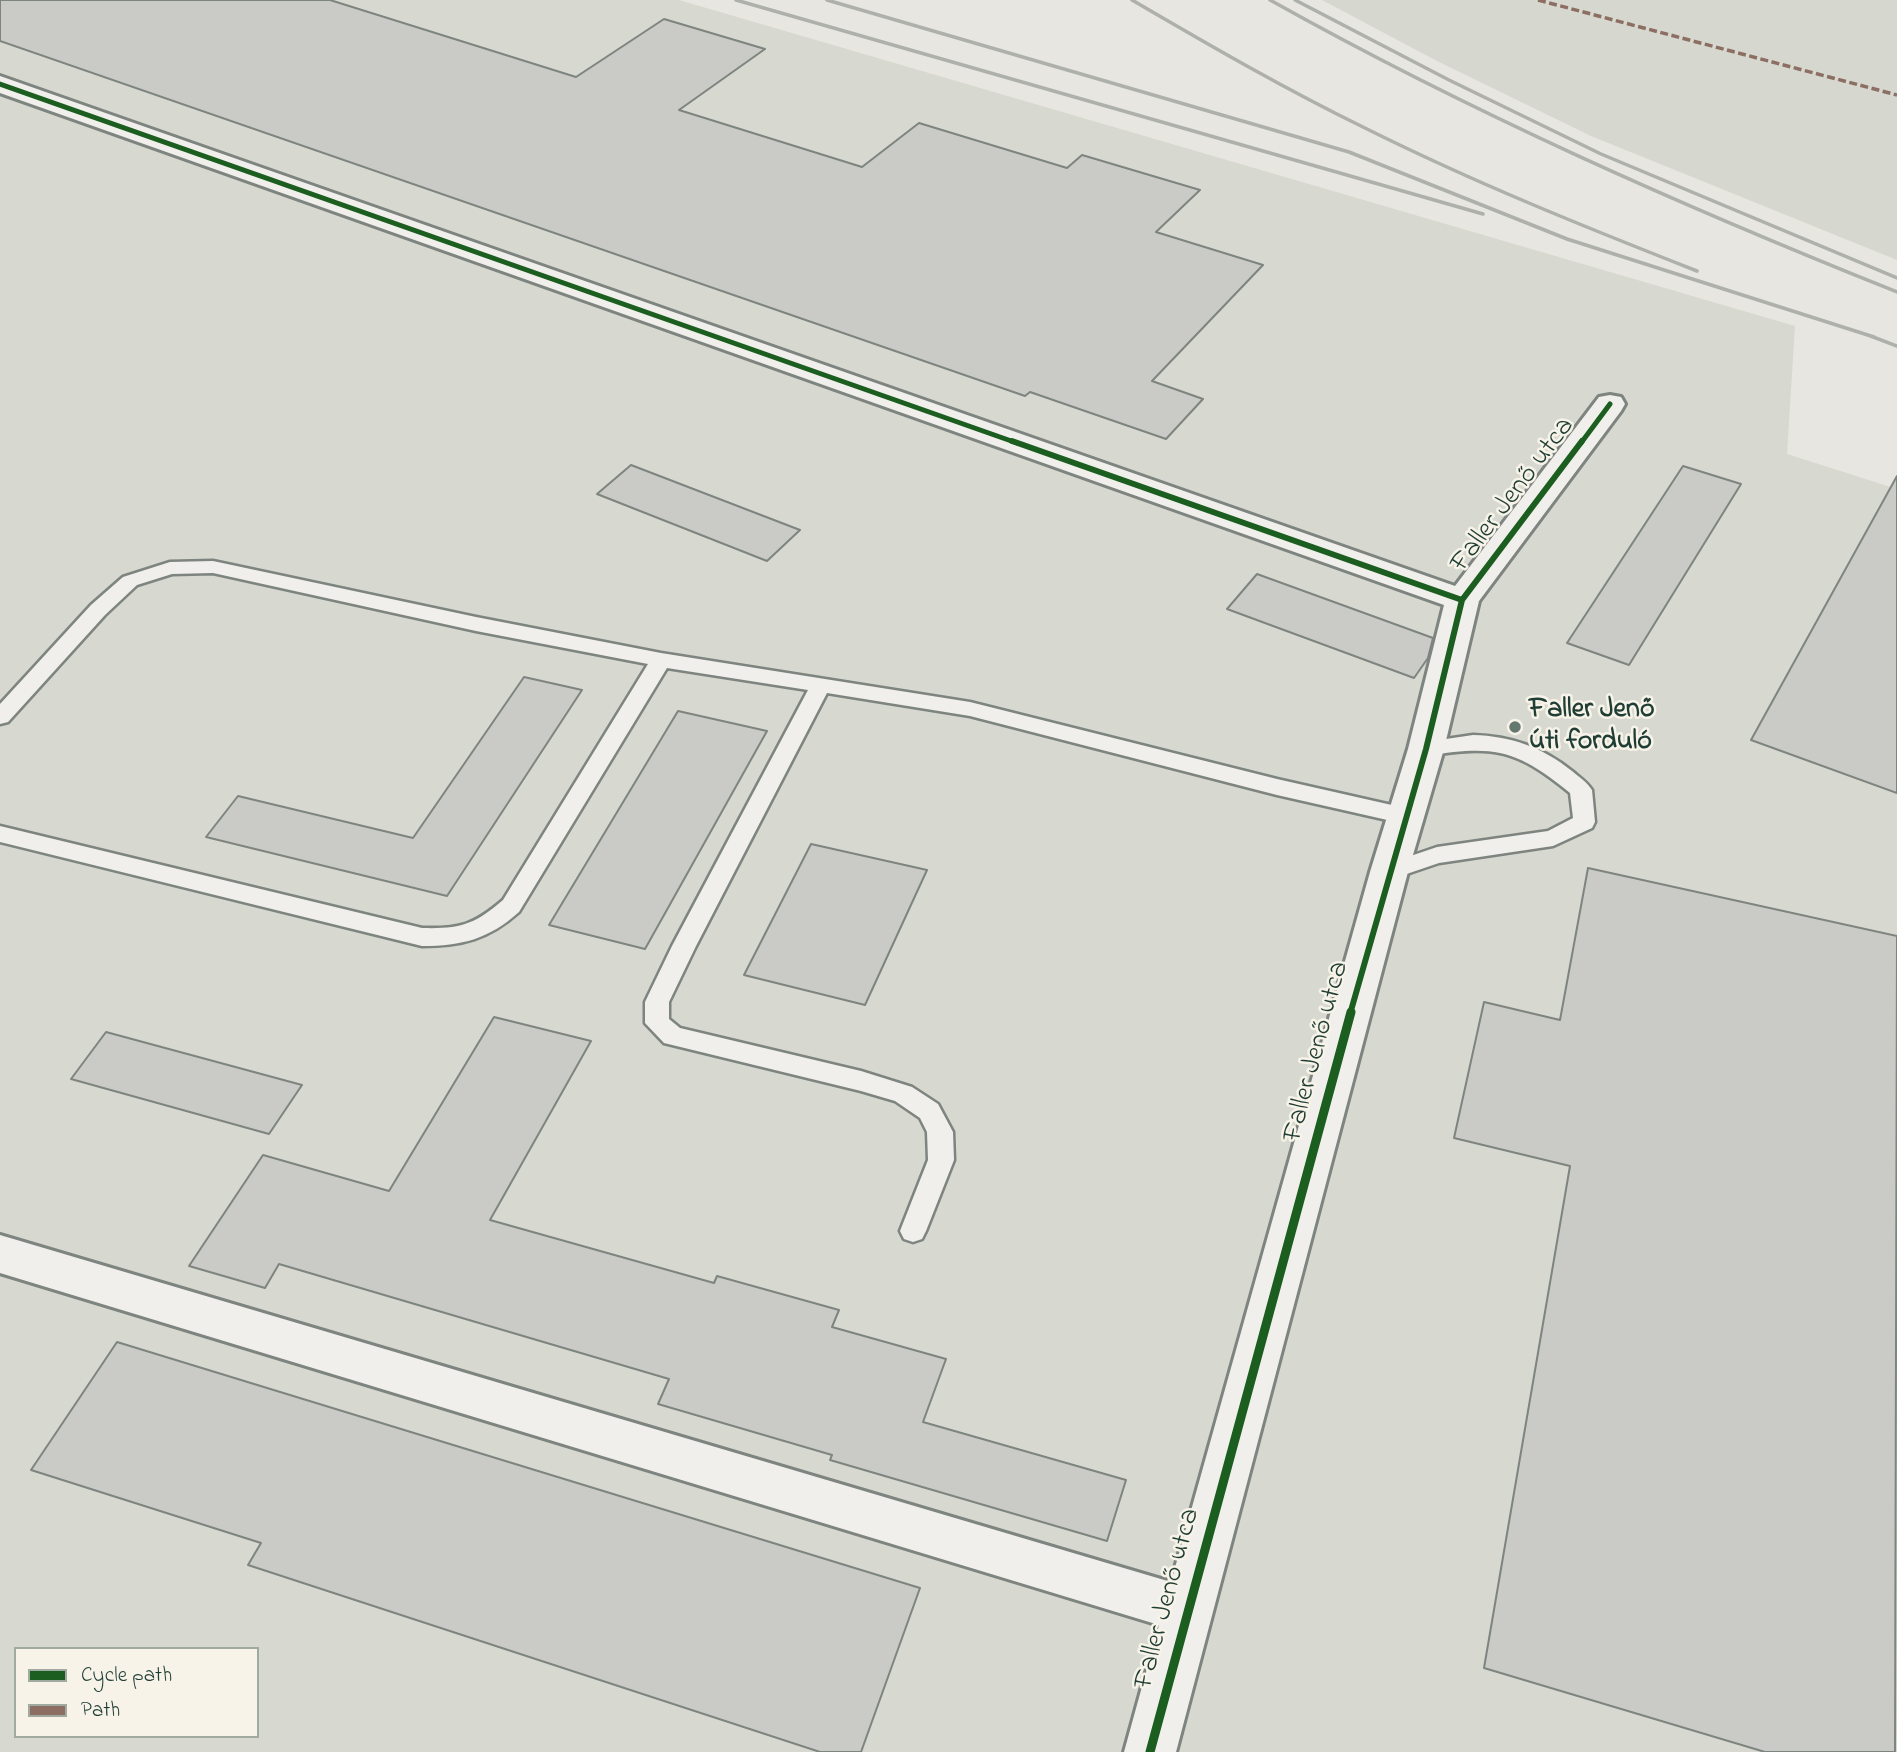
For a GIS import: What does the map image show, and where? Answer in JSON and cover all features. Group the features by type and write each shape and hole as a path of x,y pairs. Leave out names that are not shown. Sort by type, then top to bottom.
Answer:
{"street":[{"path":"0,84 1462,600"},
{"name":"Faller Jenő utca","path":"1150,1752 1405,816 1426,749 1462,600 1610,404"},
{"path":"0,1254 1187,1610"}],"lane":[{"path":"0,717 98,610 130,581 170,568 213,567 476,624 662,660 970,709 1277,787 1405,816"},
{"path":"0,834 422,937 457,937 488,927 511,906 662,660"},
{"path":"821,685 684,946 657,1002 657,1023 673,1036 903,1094 929,1111 940,1132 941,1160 913,1231"},
{"path":"1390,872 1437,855 1553,838 1584,822 1581,790 1548,762 1516,746 1471,741 1426,749"}],"shaded area":[{"path":"0,0 679,0 1795,326 1787,454 1897,489 1897,1752 0,1752"},
{"path":"1322,0 1897,0 1897,260 1591,136 1437,61"}],"building":[{"path":"0,0 330,0 576,77 664,19 765,49 679,110 862,167 919,123 1067,168 1082,155 1200,190 1156,232 1263,265 1152,381 1203,399 1166,439 1030,392 1025,396 0,41"},
{"path":"631,465 800,530 767,561 597,494"},
{"path":"1683,466 1741,484 1629,665 1567,643"},
{"path":"1897,476 1897,793 1751,740"},
{"path":"1257,574 1433,638 1428,658 1414,678 1227,609"},
{"path":"524,677 582,690 447,896 206,837 238,796 413,838"},
{"path":"678,711 767,731 645,949 549,925"},
{"path":"811,844 927,870 865,1005 744,975"},
{"path":"1588,868 1897,936 1895,1752 1765,1752 1484,1668 1570,1166 1454,1138 1484,1002 1560,1020"},
{"path":"494,1017 591,1041 490,1220 714,1283 717,1276 839,1310 832,1327 946,1359 923,1422 1126,1480 1107,1541 830,1460 832,1455 658,1404 669,1379 279,1264 265,1288 189,1266 263,1155 389,1191"},
{"path":"106,1032 302,1085 269,1134 71,1079"},
{"path":"117,1342 920,1588 861,1752 820,1752 248,1565 261,1543 31,1470"}],"railway":[{"path":"736,0 1483,214"},
{"path":"827,0 1349,152 1567,239 1869,336"},
{"path":"1132,0 1276,82 1406,148 1529,203 1697,271"},
{"path":"1270,0 1423,81 1579,156 1657,192 1897,292"},
{"path":"1295,0 1449,80 1601,154 1897,278"},
{"path":"1869,336 1874,337"},
{"path":"1869,336 1897,346"}],"marked path":[{"path":"1538,0 1897,95"}],"cycle path":[{"path":"0,84 1462,600"},
{"path":"1150,1752 1389,872 1426,749 1462,600 1610,404"}],"place":[{"name":"Faller Jenő úti forduló","path":"1515,727"}]}
